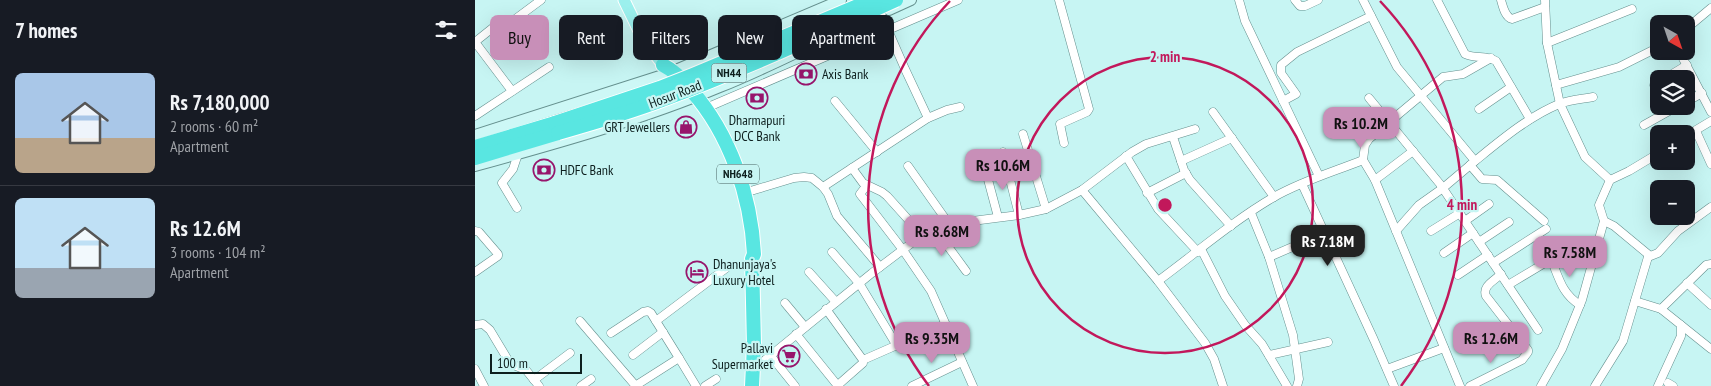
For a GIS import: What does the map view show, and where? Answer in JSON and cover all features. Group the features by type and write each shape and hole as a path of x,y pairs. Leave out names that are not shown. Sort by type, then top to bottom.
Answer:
{"highway":[{"name":"Hosur Road","path":"475,158 736,58 873,0"},
{"name":"Hosur Road","path":"475,146 610,118 662,100 767,57 896,0"},
{"name":"NH648","path":"668,70 693,98 706,108 728,149 744,193 750,216 754,254 752,260 754,369 752,386"},
{"name":"NH648","path":"693,98 713,134 739,193 744,213 749,254 752,260"}],"main road":[{"path":"624,0 643,37 668,70"}],"street":[{"path":"521,15 541,0"},
{"path":"475,135 668,70 841,0"},
{"path":"475,166 603,129 693,98 911,0"},
{"path":"894,29 958,0"},
{"path":"1059,0 1089,109 1087,112 1060,124 1063,143"},
{"path":"1239,0 1245,21 1319,176"},
{"path":"1295,0 1300,6 1305,6 1318,0"},
{"path":"1363,0 1397,67 1473,163 1482,179 1497,180 1545,225 1493,263"},
{"path":"1437,0 1465,54 1491,58 1496,61 1530,119"},
{"path":"1501,0 1509,19 1545,4 1547,43 1560,104 1585,157 1610,180"},
{"path":"1695,21 1711,8"},
{"path":"1547,43 1632,9"},
{"path":"1283,101 1296,94 1281,73 1281,65 1297,52 1371,16"},
{"path":"490,30 475,42 512,91"},
{"path":"894,43 928,118"},
{"path":"1556,85 1619,67 1650,51"},
{"path":"1460,386 1375,180 1363,160 1365,145 1369,139 1443,77 1463,74 1491,58"},
{"path":"706,108 820,60"},
{"path":"1684,60 1711,112"},
{"path":"1679,70 1687,65"},
{"path":"475,116 549,66"},
{"path":"1479,109 1511,87"},
{"path":"1695,97 1702,93"},
{"path":"1396,231 1419,205 1530,119 1560,104 1593,97"},
{"path":"1369,98 1443,188 1539,330"},
{"path":"835,101 877,152"},
{"path":"823,187 928,118 960,107"},
{"path":"1213,112 1274,197"},
{"path":"1645,125 1662,115"},
{"path":"1711,121 1696,131 1711,164"},
{"path":"754,369 859,283 923,236 949,224 1019,215 1046,209 1082,190 1125,156 1146,144 1195,129"},
{"path":"1023,134 1046,209"},
{"path":"1173,137 1186,173 1231,226"},
{"path":"1181,161 1231,138"},
{"path":"1375,180 1413,151"},
{"path":"1003,152 1019,215"},
{"path":"517,208 502,183 513,170 518,154"},
{"path":"1125,156 1158,209 1199,250 1225,296 1245,325 1262,344 1287,386"},
{"path":"1541,386 1562,349 1580,305 1605,221 1599,205 1610,180 1650,158"},
{"path":"1158,281 1231,226 1274,197 1319,176 1363,160"},
{"path":"908,166 949,224"},
{"path":"852,168 859,180 883,192 923,236"},
{"path":"986,172 998,217"},
{"path":"1147,193 1186,173"},
{"path":"744,193 794,178 812,178 829,194 837,216 880,267"},
{"path":"1302,184 1394,386"},
{"path":"867,185 859,194 903,250 931,291 973,386"},
{"path":"1082,190 1158,281 1209,350 1223,386"},
{"path":"1465,221 1489,204"},
{"path":"1649,255 1658,253 1678,231 1711,207"},
{"path":"1251,213 1286,309 1296,348 1299,385"},
{"path":"1431,231 1460,213"},
{"path":"1605,221 1614,226 1649,255"},
{"path":"1479,242 1509,222"},
{"path":"936,230 966,270"},
{"path":"475,231 479,232 498,256 475,272"},
{"path":"1269,258 1325,233"},
{"path":"1444,253 1473,233"},
{"path":"1508,285 1568,249"},
{"path":"832,252 859,283 897,346"},
{"path":"1458,275 1488,255"},
{"path":"1595,386 1623,341 1649,255"},
{"path":"1551,259 1567,296 1580,305"},
{"path":"1661,309 1687,283 1706,266 1711,264"},
{"path":"656,321 729,266"},
{"path":"809,272 835,302"},
{"path":"1470,386 1522,360 1528,352 1484,291 1501,274"},
{"path":"1687,283 1711,305"},
{"path":"1635,301 1661,309 1711,350"},
{"path":"785,303 805,327"},
{"path":"826,309 863,360"},
{"path":"611,333 643,312 648,311 696,386"},
{"path":"580,321 635,386 679,358"},
{"path":"475,325 483,324 490,330 511,364 526,370 537,383 569,353"},
{"path":"796,334 838,386 863,363 863,360 945,324"},
{"path":"1658,386 1681,336 1681,325"},
{"path":"633,355 663,332"},
{"path":"1269,355 1328,342"},
{"path":"1387,369 1444,348"},
{"path":"769,355 795,386"},
{"path":"912,386 962,362"},
{"path":"475,369 484,386"},
{"path":"581,386 591,379"},
{"path":"705,386 716,379"}],"place":[{"name":"Axis Bank","path":"806,74"},
{"name":"Dharmapuri DCC Bank","path":"757,98"},
{"name":"GRT Jewellers","path":"686,127"},
{"name":"HDFC Bank","path":"544,170"},
{"name":"Dhanunjaya's Luxury Hotel","path":"697,272"},
{"name":"Pallavi Supermarket","path":"789,356"}]}
